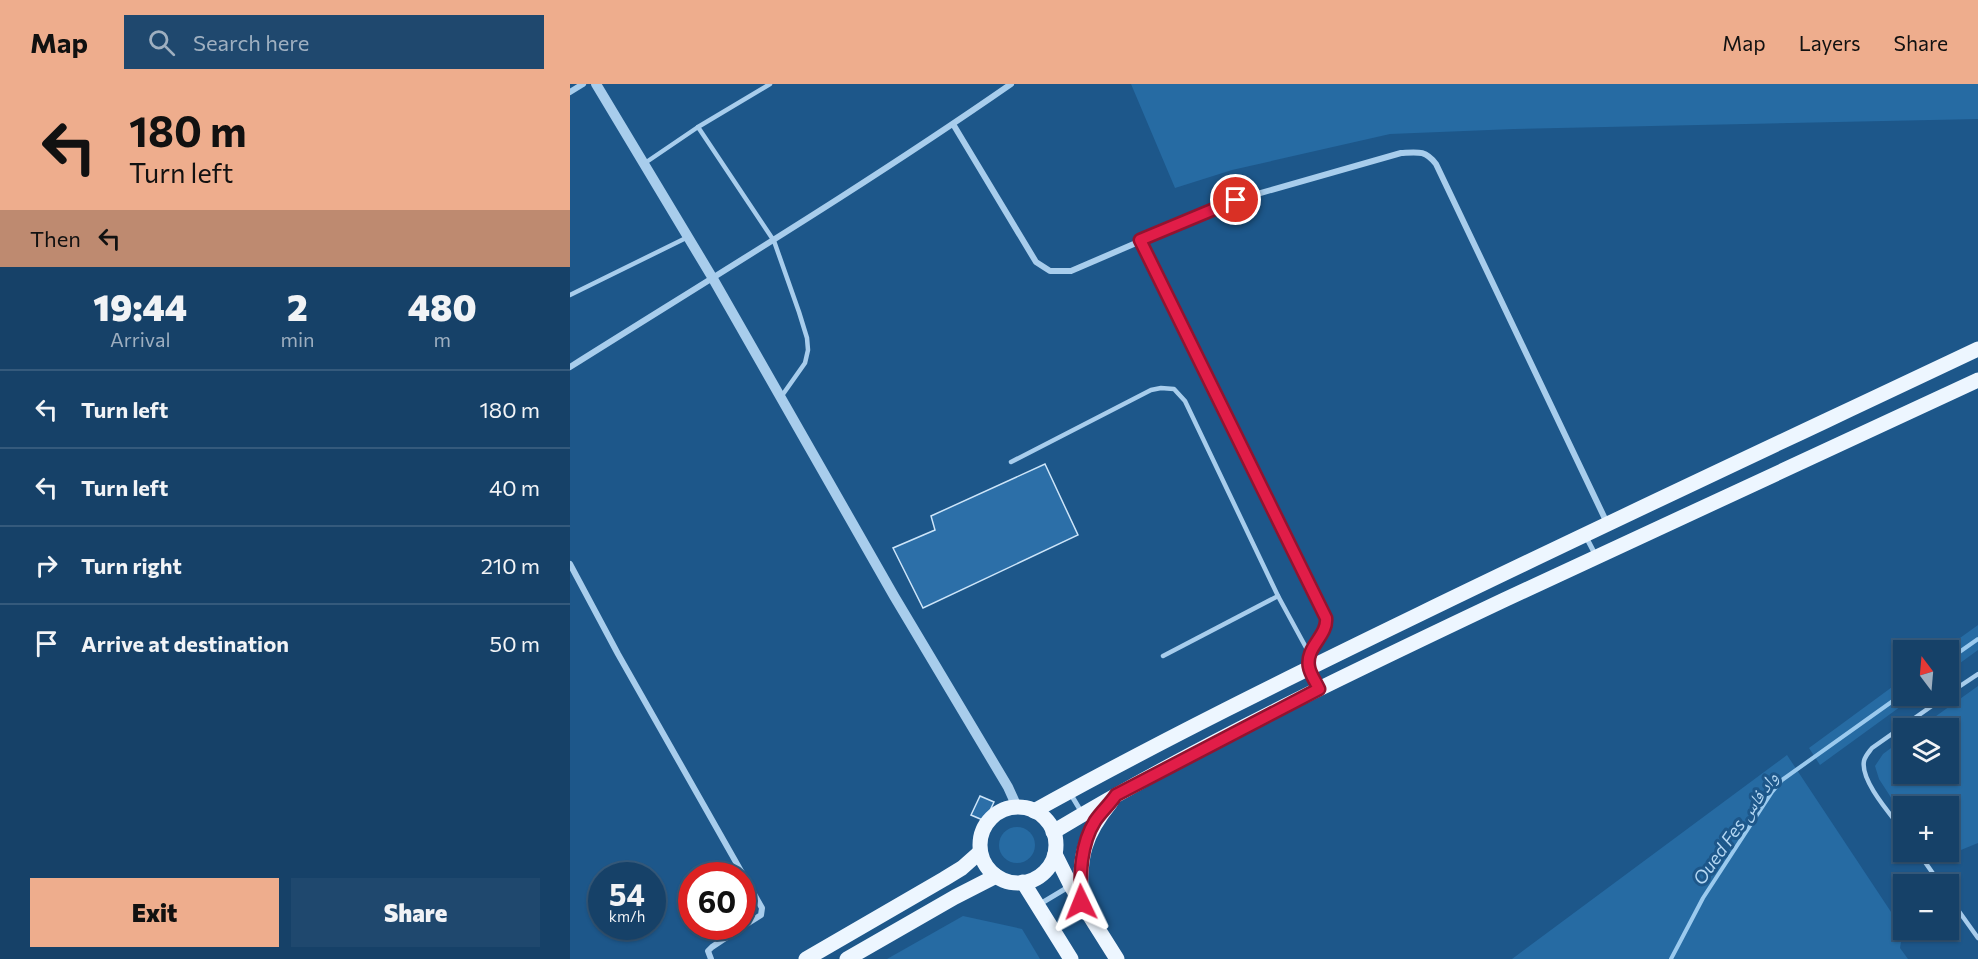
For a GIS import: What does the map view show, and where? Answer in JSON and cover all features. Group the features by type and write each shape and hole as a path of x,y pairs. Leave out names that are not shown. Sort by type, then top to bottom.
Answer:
{"main road":[{"path":"1034,811 1309,660 1978,350"},
{"path":"1053,831 1116,795 1319,689 1596,556 1978,380"},
{"path":"1640,508 1655,529"},
{"path":"1081,902 1080,868 1085,846 1094,823 1116,795"},
{"path":"1017,807 1034,811 1046,820 1053,831 1055,842 1054,854 1043,873 1030,881 1014,883 996,876 983,861 980,852 981,833 999,812 1017,807"},
{"path":"806,959 962,868 980,852"},
{"path":"1054,854 1071,886 1117,959"},
{"path":"847,959 996,876"},
{"path":"1023,882 1071,959"}],"street":[{"path":"570,92 583,84"},
{"path":"596,84 712,277 894,596 1008,787 1017,807"},
{"path":"570,367 712,277 774,241 1011,84"},
{"path":"953,124 1036,262 1050,271 1071,271 1236,200 1401,153 1420,152 1429,156 1441,175 1607,523"},
{"path":"1140,240 1326,618 1324,629 1309,660 1319,689"},
{"path":"1584,534 1596,556"},
{"path":"570,564 618,654 736,862"},
{"path":"1069,792 1082,814"},
{"path":"944,879 955,897"},
{"path":"1038,905 1071,886"},
{"path":"756,897 762,908 760,915 756,918"},
{"path":"711,959 708,951 722,940"}],"lane":[{"path":"643,164 698,127 770,84"},
{"path":"698,127 774,241 807,338 808,351 805,363 781,398"},
{"path":"570,295 688,237"},
{"path":"1011,462 1151,390 1174,389 1185,401 1309,660"},
{"path":"1163,656 1278,596"},
{"path":"1959,687 1978,674"},
{"path":"1893,817 1870,785 1864,771 1864,759 1872,748 1931,706"},
{"path":"1959,911 1978,938"}],"shaded area":[{"path":"1131,84 1978,84 1978,119 1514,129 1390,134 1232,170 1175,188"},
{"path":"1978,625 1978,650 1959,664 1957,640"},
{"path":"1893,686 1893,706 1901,706 1820,765 1809,748"},
{"path":"1978,686 1978,843 1959,851 1959,796 1893,796 1893,801 1879,779 1875,766 1883,754 1893,746 1893,784 1959,784 1959,718 1933,718 1950,706 1959,706 1959,700"},
{"path":"1787,755 1893,915 1893,940 1901,940 1900,948 1908,959 1512,959"},
{"path":"1017,827 1030,832 1035,845 1030,858 1017,863 1004,858 999,845 1004,832"},
{"path":"963,916 1022,929 1040,959 887,959"}],"building":[{"path":"1045,464 1078,535 923,608 893,548 935,530 931,516"},
{"path":"980,796 994,802 985,821 971,815"}],"waterway":[{"name":"Oued Fes واد فاس","path":"1959,652 1978,639"},
{"name":"Oued Fes واد فاس","path":"1671,959 1703,898 1782,780 1893,701"}],"route":[{"path":"1081,902 1080,868 1085,846 1094,823 1116,795 1319,689 1309,667 1309,654 1324,629 1326,618 1140,240 1236,200"}]}
